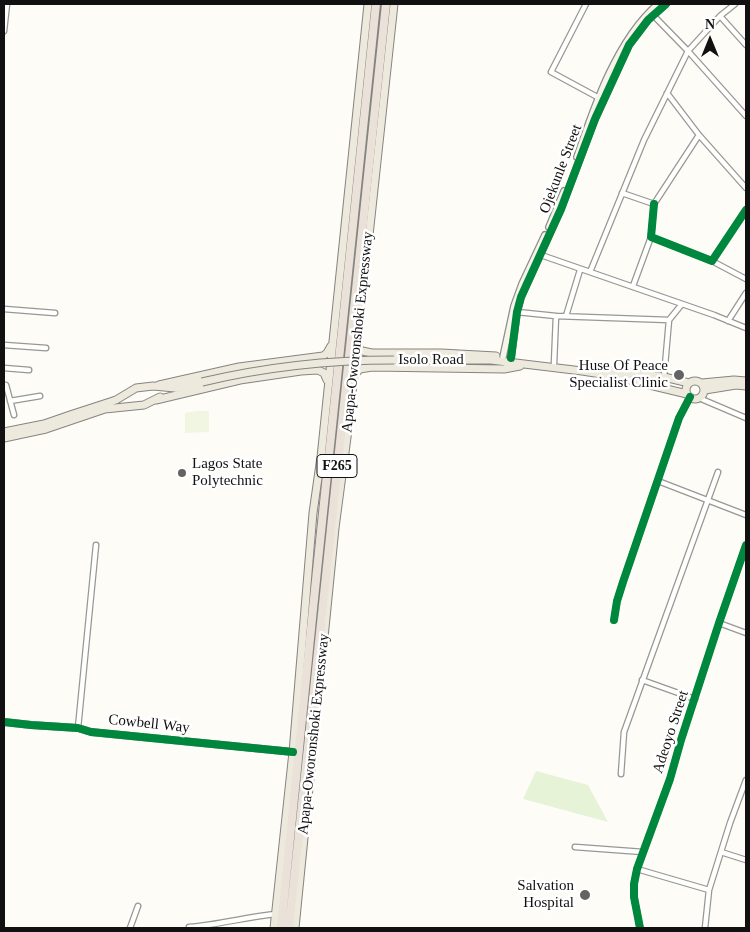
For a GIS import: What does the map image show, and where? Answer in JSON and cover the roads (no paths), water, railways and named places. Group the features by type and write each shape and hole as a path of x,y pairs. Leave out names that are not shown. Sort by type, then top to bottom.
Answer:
{"highway":[{"name":"Apapa-Oworonshoki Expressway","path":"282,928 376,4"},
{"name":"Apapa-Oworonshoki Expressway","path":"289,928 386,4"}],"main road":[{"name":"Apapa-Oworonshoki Expressway","path":"274,928 313,513 368,4"},
{"name":"Apapa-Oworonshoki Expressway","path":"295,928 336,514 354,376 394,4"},
{"path":"4,438 46,429 95,410 136,388 208,373 323,356 331,346"},
{"path":"356,346 362,351 372,353 468,354 503,357 664,377 689,383 697,381 703,387 703,395 694,399 688,395 686,388 689,383"},
{"path":"490,360 511,358"},
{"name":"Isolo Road","path":"175,388 235,374 322,362 490,360 608,375 688,395"},
{"path":"354,376 360,369 372,367 504,369 528,365"},
{"path":"4,432 44,424 95,410 144,405 240,380 301,371 321,371 326,376 328,382"},
{"path":"703,387 734,380 746,380"},
{"path":"150,386 175,388"},
{"path":"150,386 154,401"},
{"path":"703,387 746,386"},
{"path":"154,401 175,388"},
{"path":"125,394 125,402 131,407"}],"street":[{"path":"4,31 7,4"},
{"path":"586,4 551,72 601,100"},
{"name":"Ojekunle Street","path":"503,357 514,306 562,209 601,100 638,31 656,6 666,4"},
{"path":"590,272 622,193 688,51 720,16 735,4"},
{"path":"651,13 746,116"},
{"path":"720,16 746,45"},
{"path":"667,93 699,135 746,188"},
{"path":"633,286 651,237 654,204 699,135"},
{"path":"622,193 654,204"},
{"path":"712,262 746,210"},
{"path":"651,237 712,262 746,279"},
{"path":"539,254 580,270 633,286 746,328"},
{"name":"Ojekunle Street","path":"511,358 516,312 539,254"},
{"path":"566,316 580,270"},
{"path":"728,321 746,293"},
{"path":"664,377 669,320 682,304"},
{"path":"4,309 55,314"},
{"path":"516,312 556,316 669,320"},
{"path":"554,364 556,316"},
{"path":"4,344 46,348"},
{"path":"4,368 29,370"},
{"path":"5,383 14,415"},
{"path":"614,620 617,602 678,418 688,395"},
{"path":"10,402 40,396"},
{"path":"699,398 746,418"},
{"path":"621,774 624,732 718,472"},
{"path":"658,481 746,515"},
{"path":"78,728 96,545"},
{"name":"Adeoyo Street","path":"640,928 634,897 637,869 670,779 719,623 746,545"},
{"path":"719,623 746,633"},
{"path":"642,680 696,699"},
{"name":"Cowbell Way","path":"4,722 78,728 91,732 292,752"},
{"path":"705,928 709,890 746,780"},
{"path":"576,847 643,852"},
{"path":"721,852 746,860"},
{"path":"637,869 709,890"},
{"path":"130,928 138,906"},
{"path":"189,927 207,926 245,917 275,914"}],"place":[{"name":"Huse Of Peace Specialist Clinic","path":"679,375"},
{"name":"Lagos State Polytechnic","path":"182,473"},
{"name":"Salvation Hospital","path":"585,895"}]}
